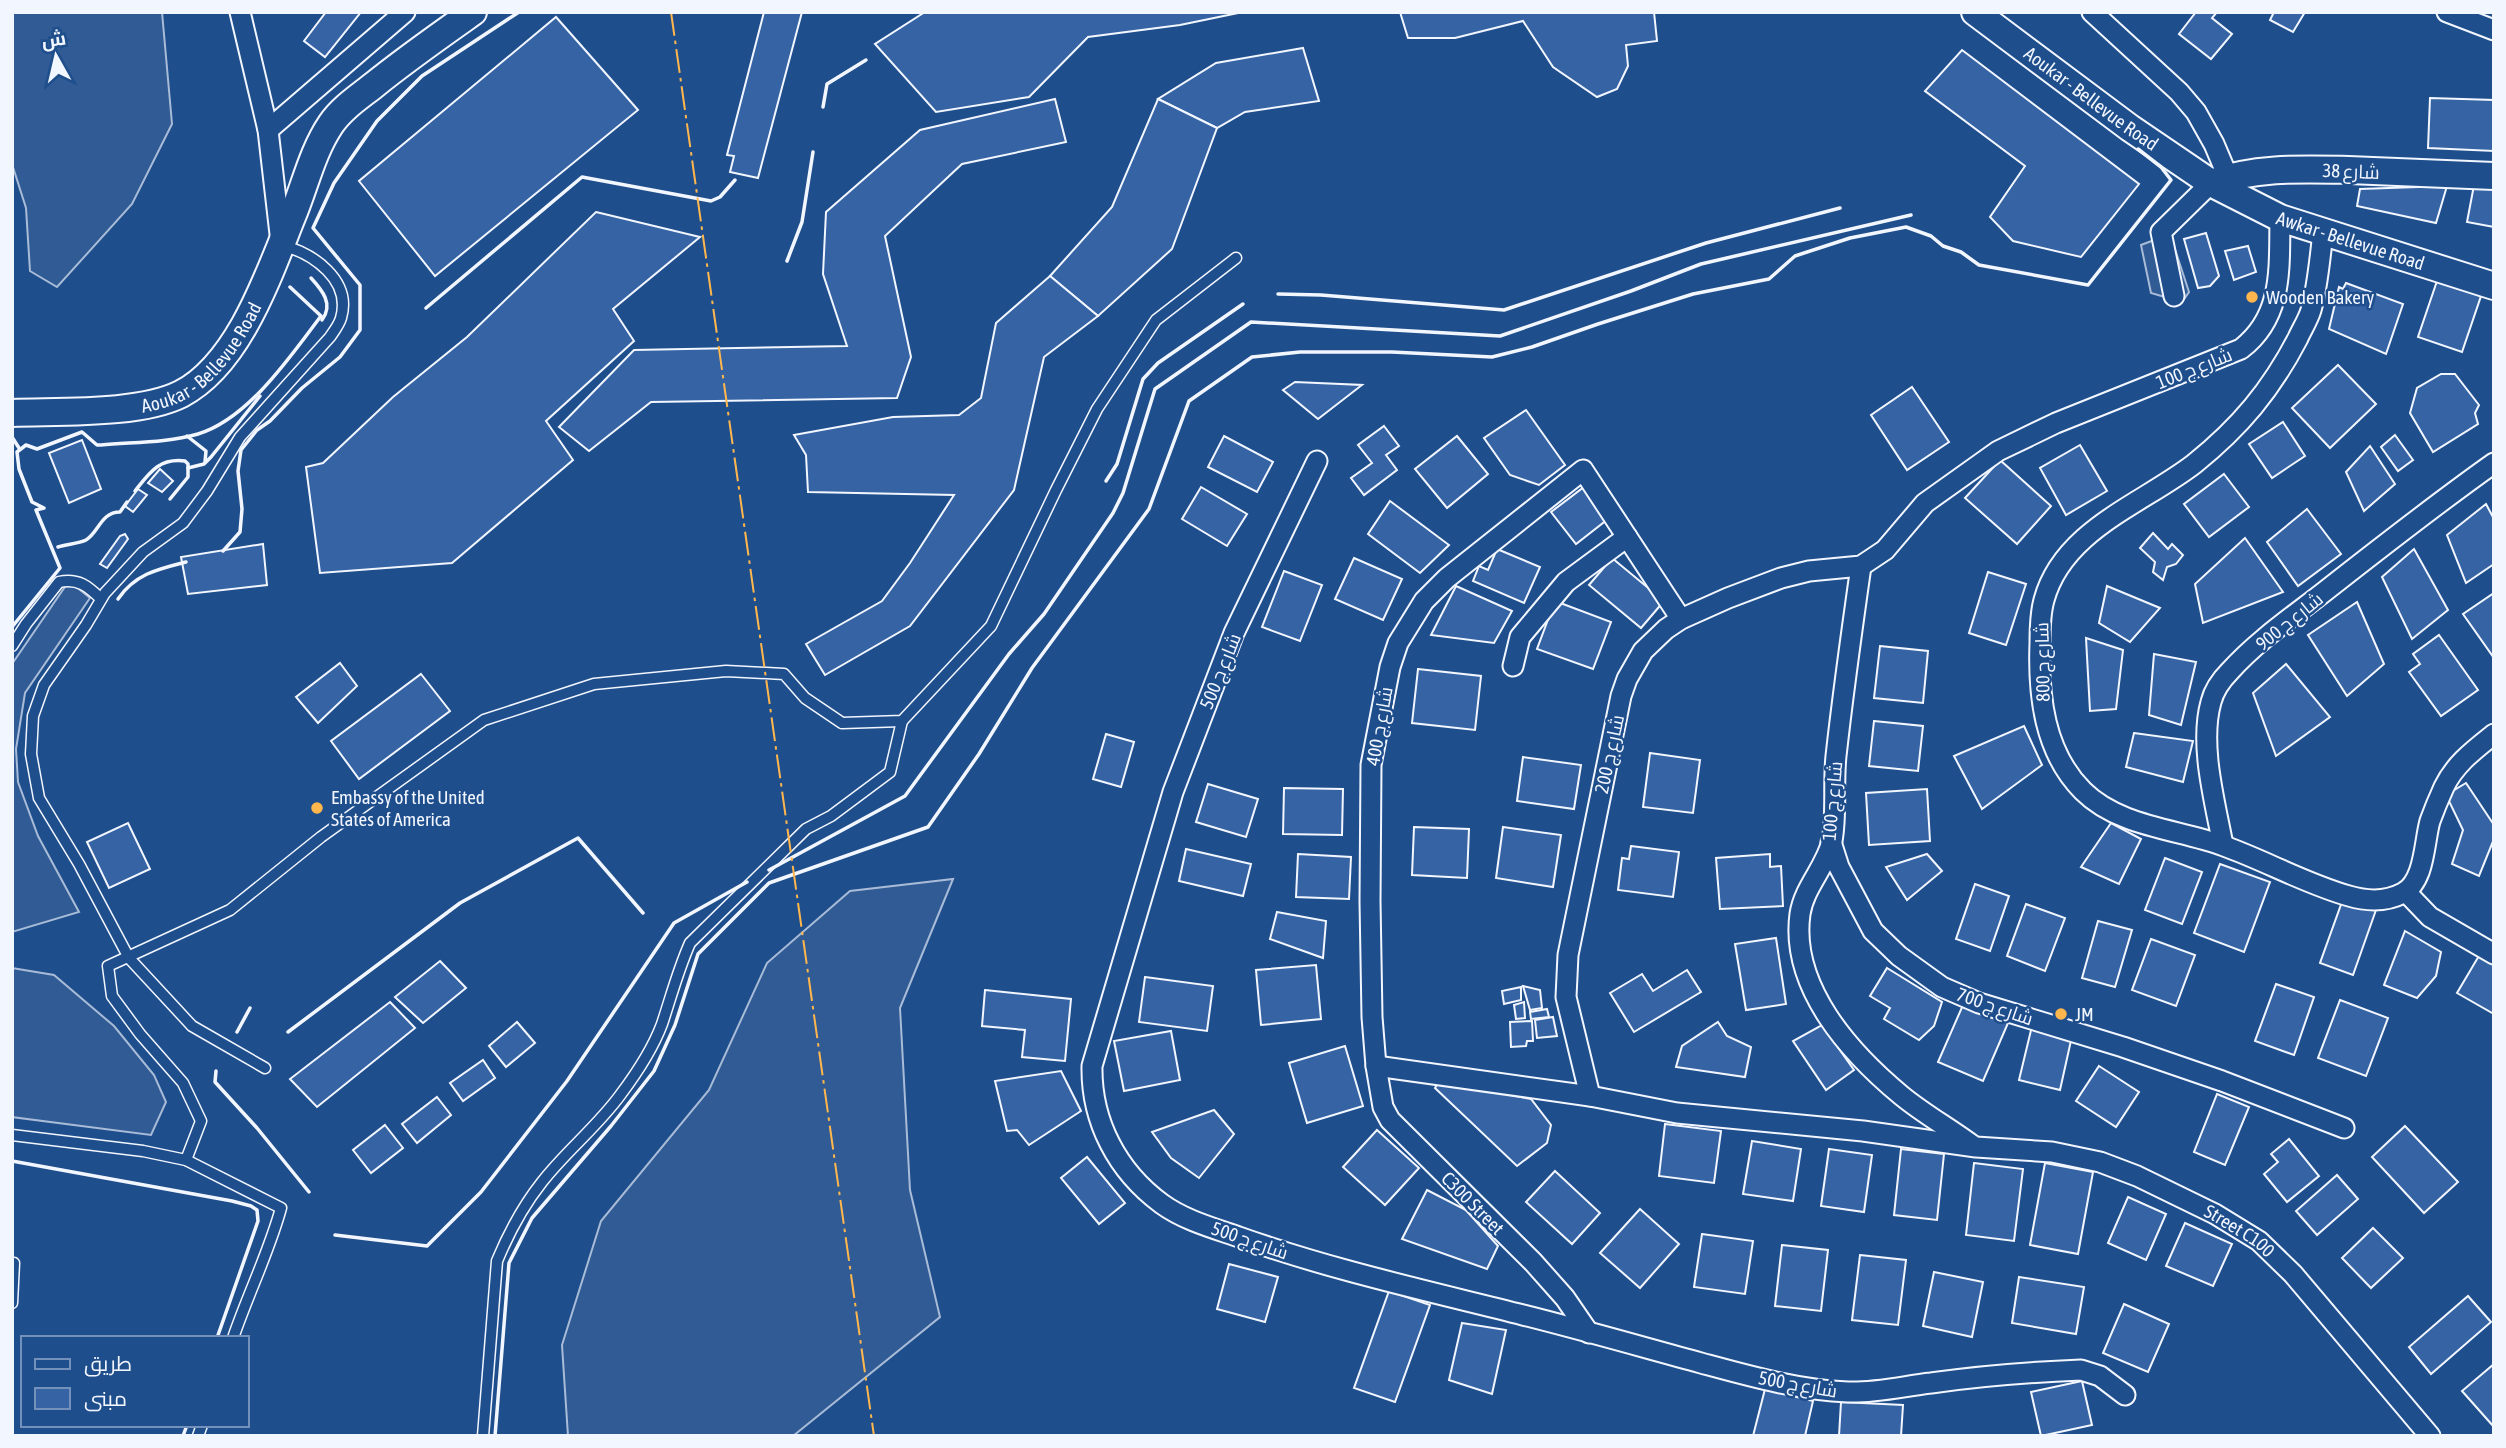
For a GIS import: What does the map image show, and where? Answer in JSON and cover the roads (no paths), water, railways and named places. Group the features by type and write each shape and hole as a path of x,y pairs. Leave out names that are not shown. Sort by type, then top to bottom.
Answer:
{"street":[{"path":"240,12 268,130 281,244"},
{"path":"268,130 405,12"},
{"name":"Aoukar - Bellevue Road","path":"12,413 130,407 180,394 205,376 226,353 241,330 281,244 306,183 316,150 332,123 347,107 417,51 473,12"},
{"name":"Aoukar - Bellevue Road","path":"1975,12 2130,128 2219,180"},
{"path":"2092,12 2179,92 2196,112 2214,144 2219,180 2161,232 2174,296"},
{"path":"2447,12 2494,30"},
{"name":"شارع 38","path":"2219,180 2274,170 2321,169 2494,176"},
{"name":"Awkar - Bellevue Road","path":"2219,180 2280,218 2494,286"},
{"name":"شارع ج 100","path":"1976,1147 1905,1098 1874,1072 1832,1020 1805,974 1799,951 1801,912 1806,892 1832,842 1836,759 1861,566 1885,550 1925,503 1998,451 2056,423 2241,349 2250,342 2272,308 2279,286 2280,218"},
{"name":"شارع ج 800","path":"2323,232 2311,312 2263,397 2226,436 2192,465 2104,523 2065,557 2052,579 2040,619 2039,690 2053,747 2067,771 2084,792 2113,812 2222,845 2351,896 2379,900 2406,892"},
{"name":"شارع ج 500","path":"1317,461 1234,633 1173,792 1092,1066 1092,1086 1100,1121 1114,1152 1140,1185 1163,1205 1195,1221 1270,1248 1424,1292 1800,1388 1872,1391 1934,1382 2081,1370 2100,1376 2125,1395"},
{"name":"شارع ج 900","path":"2222,845 2208,749 2210,705 2220,682 2272,634 2441,500 2494,463"},
{"name":"شارع ج 400","path":"1376,1066 1372,1017 1371,765 1383,693 1398,643 1424,600 1447,578 1583,470 1626,537"},
{"path":"1513,666 1520,637 1566,582 1626,537 1681,620"},
{"name":"شارع ج 200","path":"1590,1096 1566,996 1568,955 1610,743 1624,688 1643,651 1666,629 1681,620 1728,598 1782,578 1809,571 1861,566"},
{"path":"2494,734 2469,754 2444,785 2431,820 2416,877 2406,892 2430,917 2494,954"},
{"name":"شارع ج 700","path":"1832,842 1839,867 1873,931 1899,956 1942,987 1979,1003 2123,1047 2222,1081 2344,1128"},
{"path":"1376,1066 1590,1096 1677,1113 1863,1131 1976,1147"},
{"name":"C300 Street","path":"1376,1066 1383,1107 1390,1120 1534,1262 1589,1332"},
{"name":"Street C100","path":"1976,1147 2052,1152 2100,1162 2137,1176 2215,1214 2259,1241 2293,1274 2430,1436"}],"lane":[{"path":"265,1068 192,1026 129,958 79,864 39,798 31,754 33,716 44,685 101,599 143,552 183,523 207,491 240,438 330,337 340,320 343,297 340,287 318,261 300,249 281,244"},
{"path":"483,1436 497,1261 507,1237 544,1180 621,1094 661,1027 690,943 806,829 831,816 890,772 902,721 991,626 1097,409 1156,320 1236,258"},
{"path":"12,646 59,582 75,580 87,586 101,599"},
{"path":"186,1160 201,1121 183,1083 140,1034 112,996 108,966 230,910 321,837 484,720 594,684 726,671 784,674 805,698 842,723 902,721"},
{"path":"12,1135 154,1153 186,1160 281,1208 234,1336"},
{"path":"12,1303 14,1263"}],"place":[{"name":"Wooden Bakery","path":"2252,297"},
{"name":"Embassy of the United States of America","path":"317,808"},
{"name":"JM","path":"2061,1014"}]}
